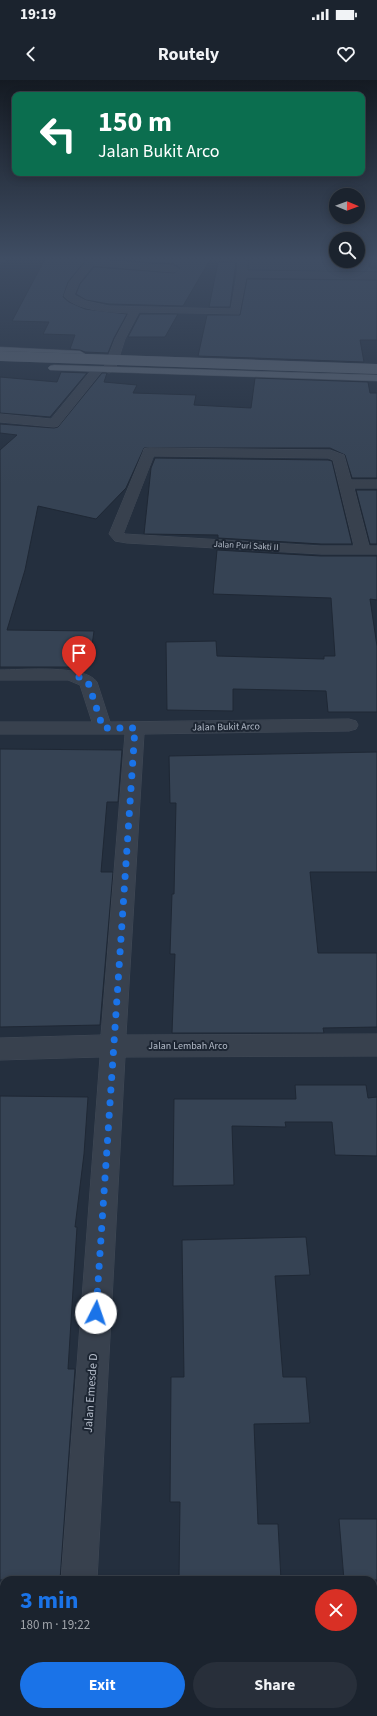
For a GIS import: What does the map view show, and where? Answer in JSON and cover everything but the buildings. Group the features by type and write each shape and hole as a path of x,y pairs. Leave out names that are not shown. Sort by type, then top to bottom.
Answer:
{"main road":[{"path":"0,350 116,356 377,365"},
{"path":"0,356 377,369"},
{"path":"0,364 103,370 377,378"},
{"path":"0,364 377,375"}],"street":[{"path":"0,418 54,423 116,356 123,333"},
{"name":"Jalan Puri Sakti II","path":"346,484 339,458 330,454 152,451 149,452 116,534 120,538 127,539 321,550 370,550"},
{"path":"370,550 346,484 377,484"},
{"path":"0,675 68,675 79,677 88,682 103,728"},
{"name":"Jalan Bukit Arco","path":"0,728 349,725"},
{"name":"Jalan Emesde D","path":"79,1576 135,728"},
{"name":"Jalan Lembah Arco","path":"0,1049 113,1046 377,1045"}],"route":[{"path":"79,677 88,682 103,728 135,728 96,1313"}]}
